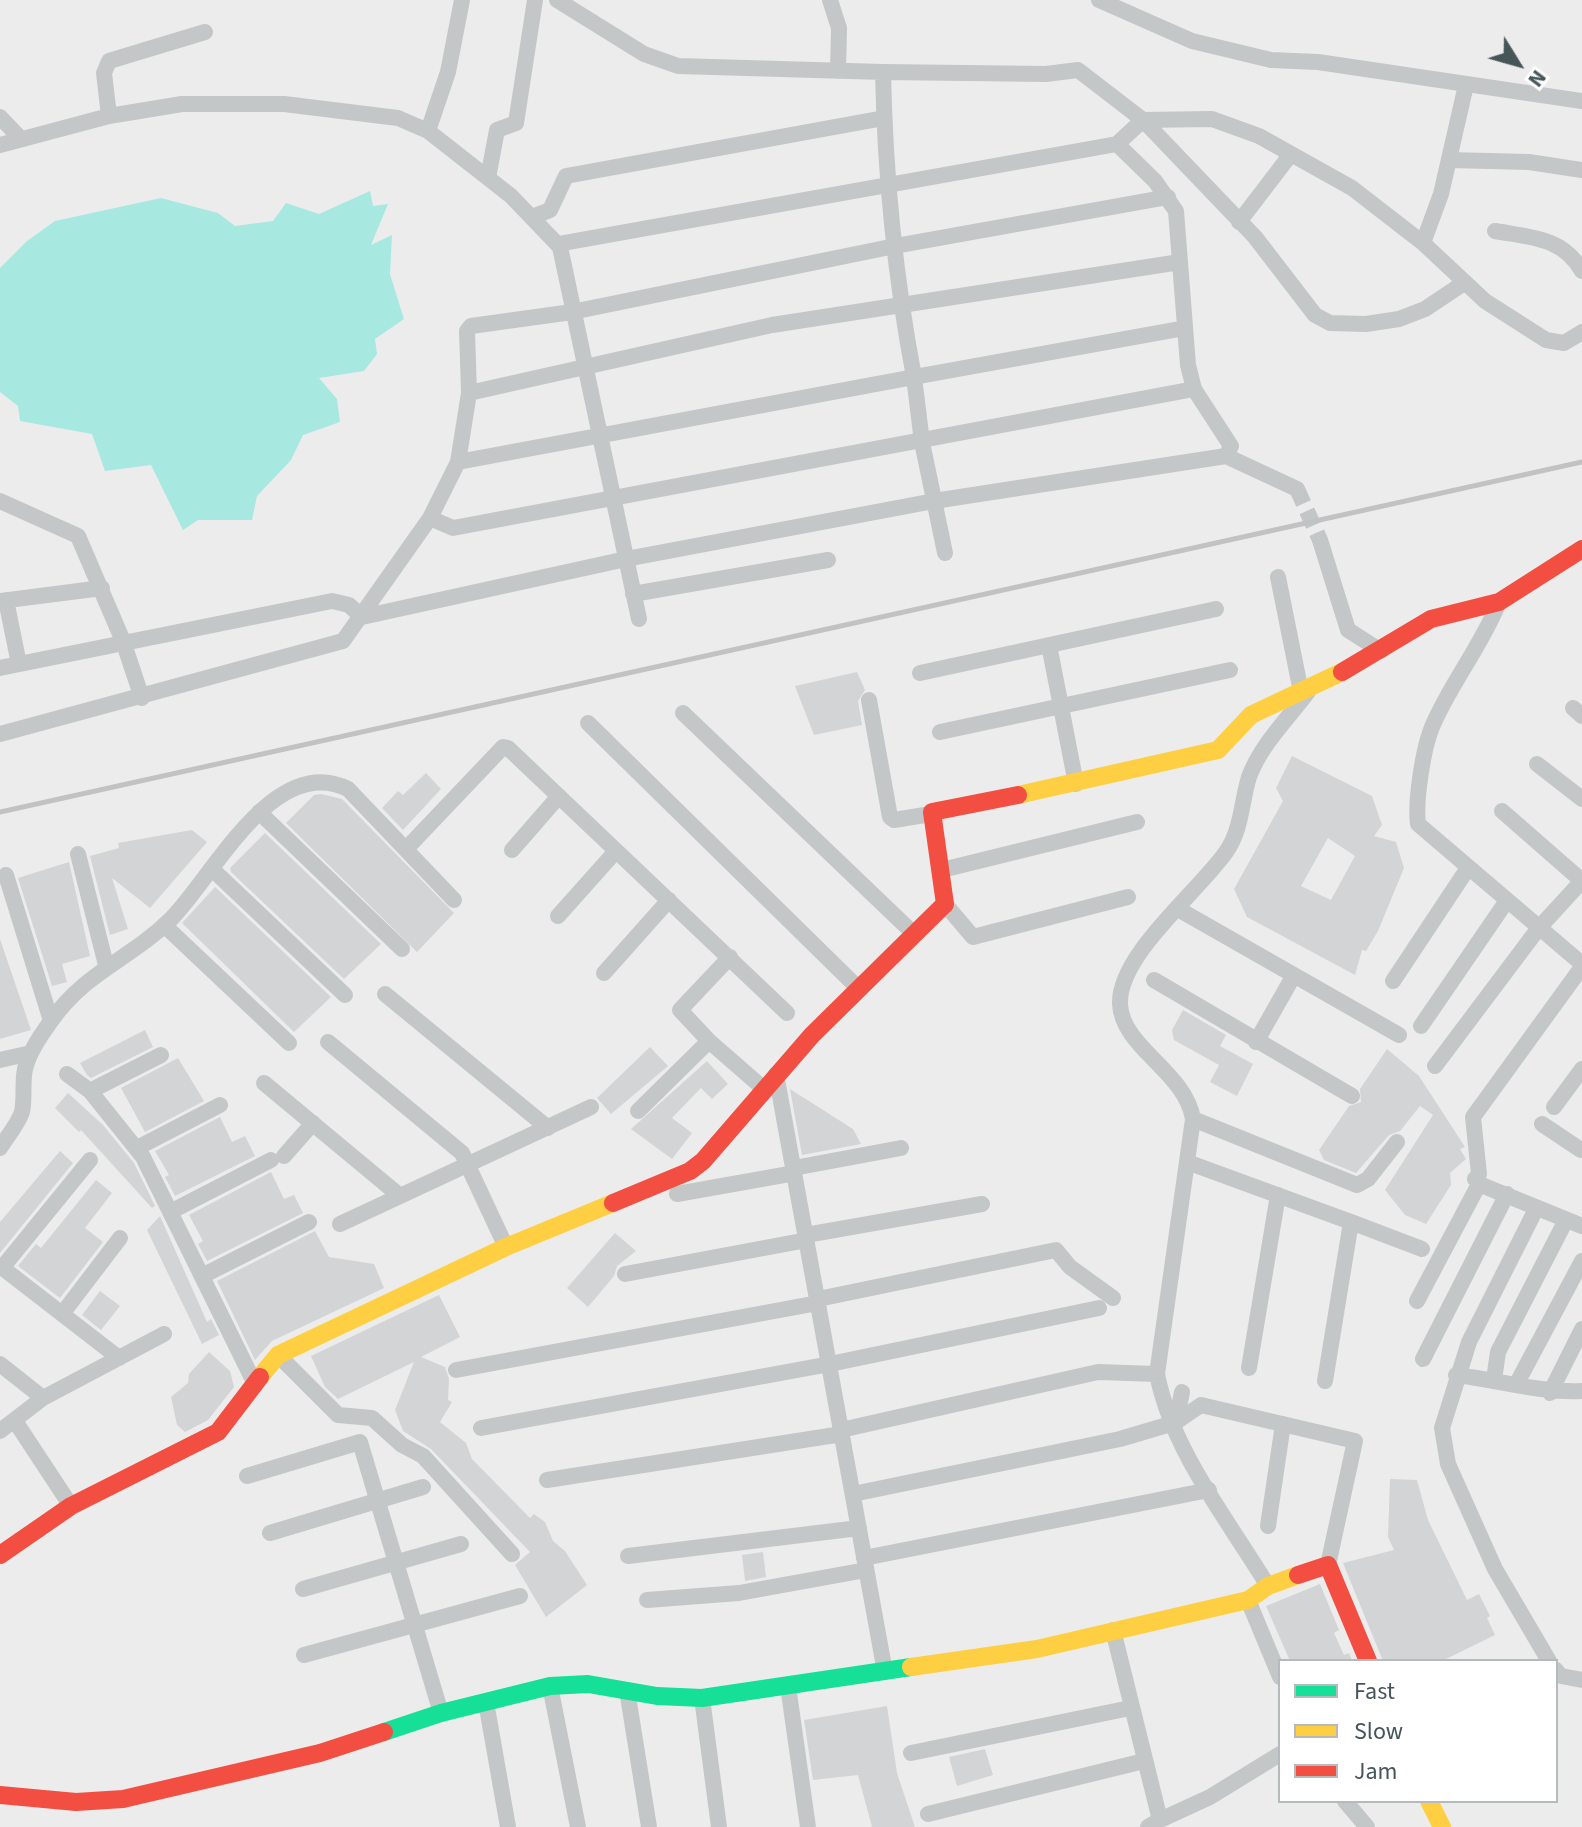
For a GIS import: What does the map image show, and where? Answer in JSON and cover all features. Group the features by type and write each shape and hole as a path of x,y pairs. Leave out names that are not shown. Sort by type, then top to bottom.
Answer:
{"street":[{"path":"428,131 448,72 462,0"},
{"path":"488,178 497,130 516,123 535,0"},
{"path":"557,0 658,61 678,66 838,67 883,72 1064,70 1083,73 1139,123 1239,222 1315,315 1330,323 1366,324 1399,319 1425,309 1464,283"},
{"path":"830,0 839,28 838,67"},
{"path":"1099,0 1192,41 1230,51 1582,101"},
{"path":"109,116 104,73 109,61 205,32"},
{"path":"883,72 900,307 914,377 922,442 945,553"},
{"path":"1423,243 1449,160 1466,85"},
{"path":"0,145 109,116 182,104 284,104 398,118 428,131 488,178 558,244 639,619"},
{"path":"0,117 21,139"},
{"path":"532,217 550,210 566,176 884,118"},
{"path":"558,244 1120,142 1139,123 1212,119 1259,136 1352,188 1423,243 1485,301 1554,343 1564,343 1582,332"},
{"path":"1120,142 1168,197 1176,211 1188,365 1194,389 1231,446 1226,456"},
{"path":"1239,222 1291,154"},
{"path":"1449,160 1529,162 1582,170"},
{"path":"0,734 142,698 343,641 430,518 458,462 469,393 469,328 572,312 895,246 1168,197"},
{"path":"1495,231 1552,241 1570,252 1582,271"},
{"path":"469,393 772,325 1180,262"},
{"path":"458,462 1185,328"},
{"path":"430,518 453,528 1194,389"},
{"path":"362,617 626,559 934,501 1226,456 1297,489"},
{"path":"0,501 78,536 123,641 142,698"},
{"path":"1320,540 1348,630 1381,651"},
{"path":"869,700 890,817 894,820 1076,784 1218,750 1251,715 1381,651 1431,619 1499,602 1582,549"},
{"path":"633,594 828,560"},
{"path":"1268,1586 1183,1448 1157,1374 1193,1119 1185,1092 1128,1029 1119,1003 1133,963 1226,852 1239,828 1250,776 1306,690 1278,577"},
{"path":"19,664 3,601 102,588"},
{"path":"0,668 332,601 349,605 362,617"},
{"path":"1475,1179 1479,1174 1473,1117 1582,966 1422,831 1416,809 1431,728 1487,631 1499,602"},
{"path":"920,673 1216,609"},
{"path":"1049,645 1076,784"},
{"path":"940,732 1230,670"},
{"path":"683,713 912,932"},
{"path":"588,723 858,988"},
{"path":"406,849 505,746 787,1013"},
{"path":"1537,764 1582,799"},
{"path":"0,1148 22,1113 25,1069 51,1021 89,977 164,925 259,812 288,791 315,782 333,781 348,789 454,900"},
{"path":"512,850 559,796"},
{"path":"1435,1066 1538,929 1582,881 1502,811"},
{"path":"259,812 402,949"},
{"path":"931,814 945,904 973,937 1128,897"},
{"path":"942,870 1137,822"},
{"path":"558,916 616,851"},
{"path":"78,854 106,965"},
{"path":"1393,981 1468,868"},
{"path":"212,869 345,995"},
{"path":"6,875 51,1021"},
{"path":"604,973 669,900"},
{"path":"1421,1026 1506,902"},
{"path":"0,1555 71,1506 218,1432 278,1355 506,1247 690,1171 703,1161 776,1074 858,988 912,932 945,904"},
{"path":"1178,909 1399,1035"},
{"path":"164,925 289,1043"},
{"path":"730,957 680,1010 709,1041 764,1089"},
{"path":"1256,1042 1294,975"},
{"path":"1154,980 1352,1096"},
{"path":"385,994 548,1128"},
{"path":"638,1111 709,1041"},
{"path":"328,1042 462,1153 506,1247"},
{"path":"0,1060 31,1053"},
{"path":"90,1091 161,1055"},
{"path":"1554,1107 1582,1069"},
{"path":"67,1074 90,1091 137,1148 254,1382"},
{"path":"776,1074 885,1672"},
{"path":"264,1083 400,1196"},
{"path":"137,1148 220,1105"},
{"path":"340,1224 591,1107"},
{"path":"1193,1119 1357,1185 1368,1179 1397,1142"},
{"path":"170,1212 277,1158 313,1123"},
{"path":"1542,1124 1581,1151"},
{"path":"677,1194 901,1148"},
{"path":"90,1160 1,1267 119,1358"},
{"path":"1187,1162 1422,1249"},
{"path":"1417,1301 1475,1187 1484,1183 1536,1209 1582,1226"},
{"path":"1423,1359 1507,1194"},
{"path":"1249,1368 1278,1195"},
{"path":"625,1274 982,1204"},
{"path":"1536,1209 1456,1375 1442,1428 1448,1464 1495,1569 1548,1659"},
{"path":"1494,1380 1498,1352 1566,1220"},
{"path":"202,1276 309,1222"},
{"path":"1325,1381 1351,1222"},
{"path":"62,1314 120,1238"},
{"path":"456,1370 818,1301 1056,1250 1106,1303 830,1364 481,1428"},
{"path":"1517,1383 1582,1261"},
{"path":"1550,1393 1582,1329"},
{"path":"0,1431 43,1398 164,1334"},
{"path":"278,1355 338,1415 372,1418 402,1445 423,1456 512,1554"},
{"path":"0,1364 43,1398"},
{"path":"547,1480 842,1432 1098,1372 1157,1374"},
{"path":"1456,1375 1517,1383 1550,1393 1582,1391"},
{"path":"1182,1392 1176,1422 1201,1405 1355,1441 1328,1565 1367,1659"},
{"path":"15,1421 71,1506"},
{"path":"853,1494 1120,1439 1174,1423"},
{"path":"1268,1526 1283,1424"},
{"path":"247,1476 360,1442 441,1713"},
{"path":"270,1533 423,1487"},
{"path":"647,1600 739,1593 1209,1490"},
{"path":"628,1556 859,1528"},
{"path":"303,1589 461,1544"},
{"path":"0,1795 76,1802 123,1799 320,1753 441,1713 550,1686 588,1684 702,1698 1037,1649 1248,1600 1268,1586 1328,1565"},
{"path":"304,1655 520,1596"},
{"path":"1248,1600 1278,1672"},
{"path":"1113,1630 1144,1761 1154,1824 1210,1797 1278,1755"},
{"path":"1558,1672 1561,1676 1582,1680"},
{"path":"550,1686 578,1827"},
{"path":"788,1686 808,1827"},
{"path":"627,1690 649,1827"},
{"path":"702,1698 719,1827"},
{"path":"486,1702 508,1827"},
{"path":"911,1753 1130,1708"},
{"path":"928,1814 1144,1761"},
{"path":"1347,1803 1367,1827"},
{"path":"1430,1803 1442,1827"}],"water":[{"path":"370,191 373,206 388,204 371,245 392,235 390,274 404,319 375,339 377,354 364,371 319,378 337,399 340,422 303,435 291,460 257,496 252,520 198,520 183,530 151,465 105,471 92,434 20,421 18,406 0,392 0,268 27,241 55,221 161,198 218,213 235,226 273,221 286,203 319,214"}],"building":[{"path":"857,672 865,690 858,701 862,725 814,735 795,686"},
{"path":"1292,756 1372,796 1382,825 1374,836 1396,842 1404,868 1378,931 1366,951 1362,950 1355,975 1247,917 1234,889 1283,801 1276,788","holes":["1328,838 1355,856 1331,900 1301,886"]},
{"path":"426,773 441,789 403,830 382,808 398,791 403,795"},
{"path":"314,795 342,799 454,913 417,952 286,823"},
{"path":"192,830 207,842 150,908 112,878 128,929 110,935 90,856 119,848 118,843"},
{"path":"265,833 381,944 344,979 231,872 230,868"},
{"path":"69,862 90,956 62,964 67,982 52,986 18,878"},
{"path":"215,887 331,997 294,1032 182,923"},
{"path":"0,939 31,1030 0,1039"},
{"path":"1183,1010 1226,1035 1220,1046 1253,1064 1237,1096 1210,1082 1219,1065 1174,1040 1172,1030"},
{"path":"145,1030 153,1047 91,1078 87,1075 80,1063"},
{"path":"650,1047 668,1066 611,1114 597,1098"},
{"path":"1387,1049 1419,1076 1465,1147 1460,1149 1466,1159 1450,1173 1451,1185 1426,1224 1405,1215 1385,1190 1433,1115 1420,1106 1400,1131 1389,1135 1356,1173 1324,1160 1319,1150 1349,1106 1361,1102 1360,1089"},
{"path":"178,1058 204,1101 145,1132 121,1088"},
{"path":"707,1061 728,1084 712,1099 701,1088 672,1118 692,1133 672,1159 631,1129"},
{"path":"790,1089 853,1129 861,1144 802,1155"},
{"path":"68,1093 103,1125 134,1163 155,1206 152,1208 81,1130 79,1132 55,1108"},
{"path":"220,1117 232,1142 245,1136 255,1156 175,1196 165,1177 169,1175 155,1151"},
{"path":"60,1151 73,1163 0,1253 0,1222"},
{"path":"271,1172 284,1199 294,1195 303,1213 207,1261 198,1244 203,1241 189,1215"},
{"path":"96,1180 112,1193 85,1228 103,1242 60,1298 18,1266 36,1244 41,1248"},
{"path":"160,1216 207,1322 211,1319 219,1335 202,1344 147,1230"},
{"path":"315,1231 329,1257 374,1264 384,1288 272,1341 255,1360 217,1281"},
{"path":"615,1233 636,1251 617,1266 614,1276 588,1307 567,1288"},
{"path":"100,1291 120,1306 101,1330 82,1315"},
{"path":"439,1295 460,1337 421,1357 445,1367 449,1379 448,1400 452,1402 440,1422 466,1443 472,1459 530,1518 534,1514 545,1522 553,1541 565,1551 587,1585 546,1617 515,1565 530,1552 431,1449 403,1431 395,1410 414,1362 338,1399 325,1387 311,1356"},
{"path":"209,1352 230,1371 234,1387 208,1420 185,1432 177,1425 171,1397 188,1383 189,1374"},
{"path":"1390,1479 1417,1480 1428,1520 1467,1600 1479,1594 1495,1635 1446,1659 1382,1659 1343,1563 1394,1550 1388,1537"},
{"path":"763,1552 766,1577 745,1581 742,1555"},
{"path":"1320,1584 1339,1630 1334,1633 1344,1655 1349,1653 1351,1659 1289,1659 1266,1606"},
{"path":"887,1706 897,1773 915,1827 872,1827 858,1775 813,1780 804,1720"},
{"path":"985,1749 993,1775 957,1786 949,1757"}],"tunnel":[{"path":"1297,489 1320,540"}],"railway":[{"path":"0,812 1582,462"}],"traffic: fast":[{"path":"384,1732 441,1713 550,1686 588,1684 657,1696 702,1698 911,1667"}],"traffic: slow":[{"path":"1018,795 1218,750 1251,715 1342,672"},
{"path":"260,1377 278,1355 506,1247 613,1203"},
{"path":"911,1667 1037,1649 1248,1600 1268,1586 1298,1575"},
{"path":"1430,1803 1442,1827"}],"traffic: jam":[{"path":"1342,672 1431,619 1499,602 1582,549"},
{"path":"613,1203 690,1171 703,1161 812,1035 945,904 932,812 1018,795"},
{"path":"0,1555 71,1506 218,1432 260,1377"},
{"path":"1298,1575 1328,1565 1367,1659"},
{"path":"0,1795 76,1802 123,1799 320,1753 384,1732"}]}
